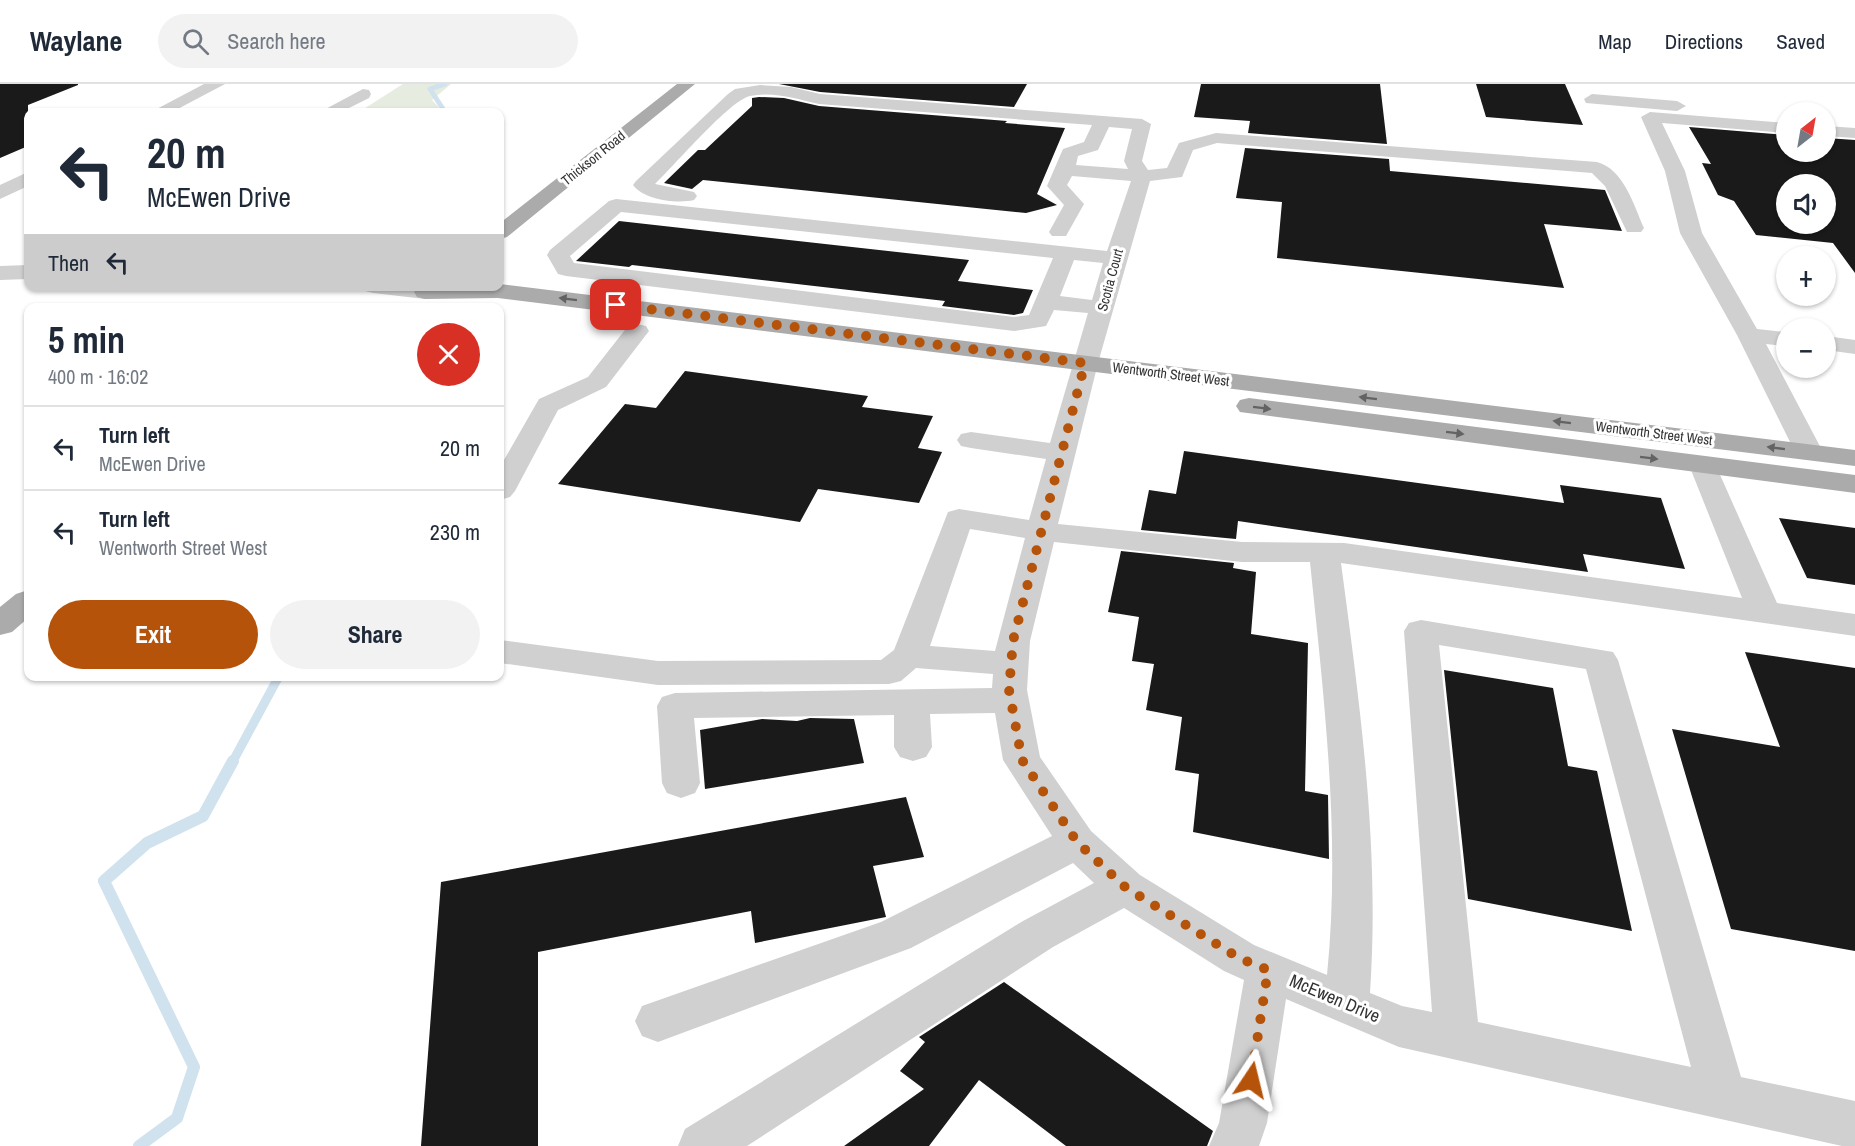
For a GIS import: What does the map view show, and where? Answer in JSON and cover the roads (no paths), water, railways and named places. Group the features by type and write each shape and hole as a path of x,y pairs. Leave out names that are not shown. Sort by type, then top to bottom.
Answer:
{"main road":[{"name":"Thickson Road","path":"504,230 687,84"},
{"path":"411,303 426,291"},
{"path":"433,291 458,303"},
{"name":"Wentworth Street West","path":"498,291 1702,465 1855,484"},
{"name":"Wentworth Street West","path":"504,314 637,331 1082,374 1855,458"}],"street":[{"path":"168,108 217,84"},
{"path":"709,195 656,192 643,185 739,93 764,90 799,93 819,99 1142,124 1133,161 1142,176"},
{"path":"337,108 363,94"},
{"path":"1592,99 1776,113"},
{"path":"1776,127 1650,117 1675,171 1691,233 1749,335 1809,452"},
{"path":"1836,118 1855,119"},
{"path":"1103,120 1092,146 1070,153 1057,186 1074,204 1062,243 1046,302 1038,321 1014,324 566,269 558,255 616,205 1062,243 1112,244"},
{"path":"1836,132 1855,133"},
{"path":"1065,170 1142,176 1175,172 1185,147 1216,138 1597,168 1614,184 1634,228"},
{"name":"Scotia Court","path":"1082,374 1102,308 1112,244 1142,176"},
{"path":"0,193 24,180"},
{"path":"1036,230 1062,243"},
{"path":"1062,243 1080,234"},
{"path":"0,273 24,272"},
{"path":"1046,302 1102,308"},
{"path":"504,484 548,405 597,382 637,331"},
{"path":"1749,335 1776,338"},
{"path":"1836,344 1855,347"},
{"name":"McEwen Drive","path":"1082,374 1013,641 1011,682 1022,760 1077,842 1125,887 1239,958 1399,1026 1855,1125"},
{"path":"971,440 1061,453"},
{"path":"1702,465 1764,612"},
{"path":"504,653 658,673 889,672 909,656 959,518 1041,531 1242,552 1344,553 1855,625"},
{"path":"1324,552 1342,700 1350,811 1353,913 1347,1004"},
{"path":"1457,1038 1421,631 1601,660 1723,1096"},
{"path":"909,656 1011,682"},
{"path":"681,783 675,706 911,702 1011,682"},
{"path":"911,702 913,747"},
{"path":"658,1021 896,935 1077,842"},
{"path":"703,1146 1038,934 1125,887"},
{"path":"1234,1146 1243,1123 1268,970"}],"waterway":[{"path":"442,108 430,89 445,84"},
{"path":"232,763 276,681"},
{"path":"139,1146 177,1118 194,1067 104,881 147,843 203,816 233,761"}]}
